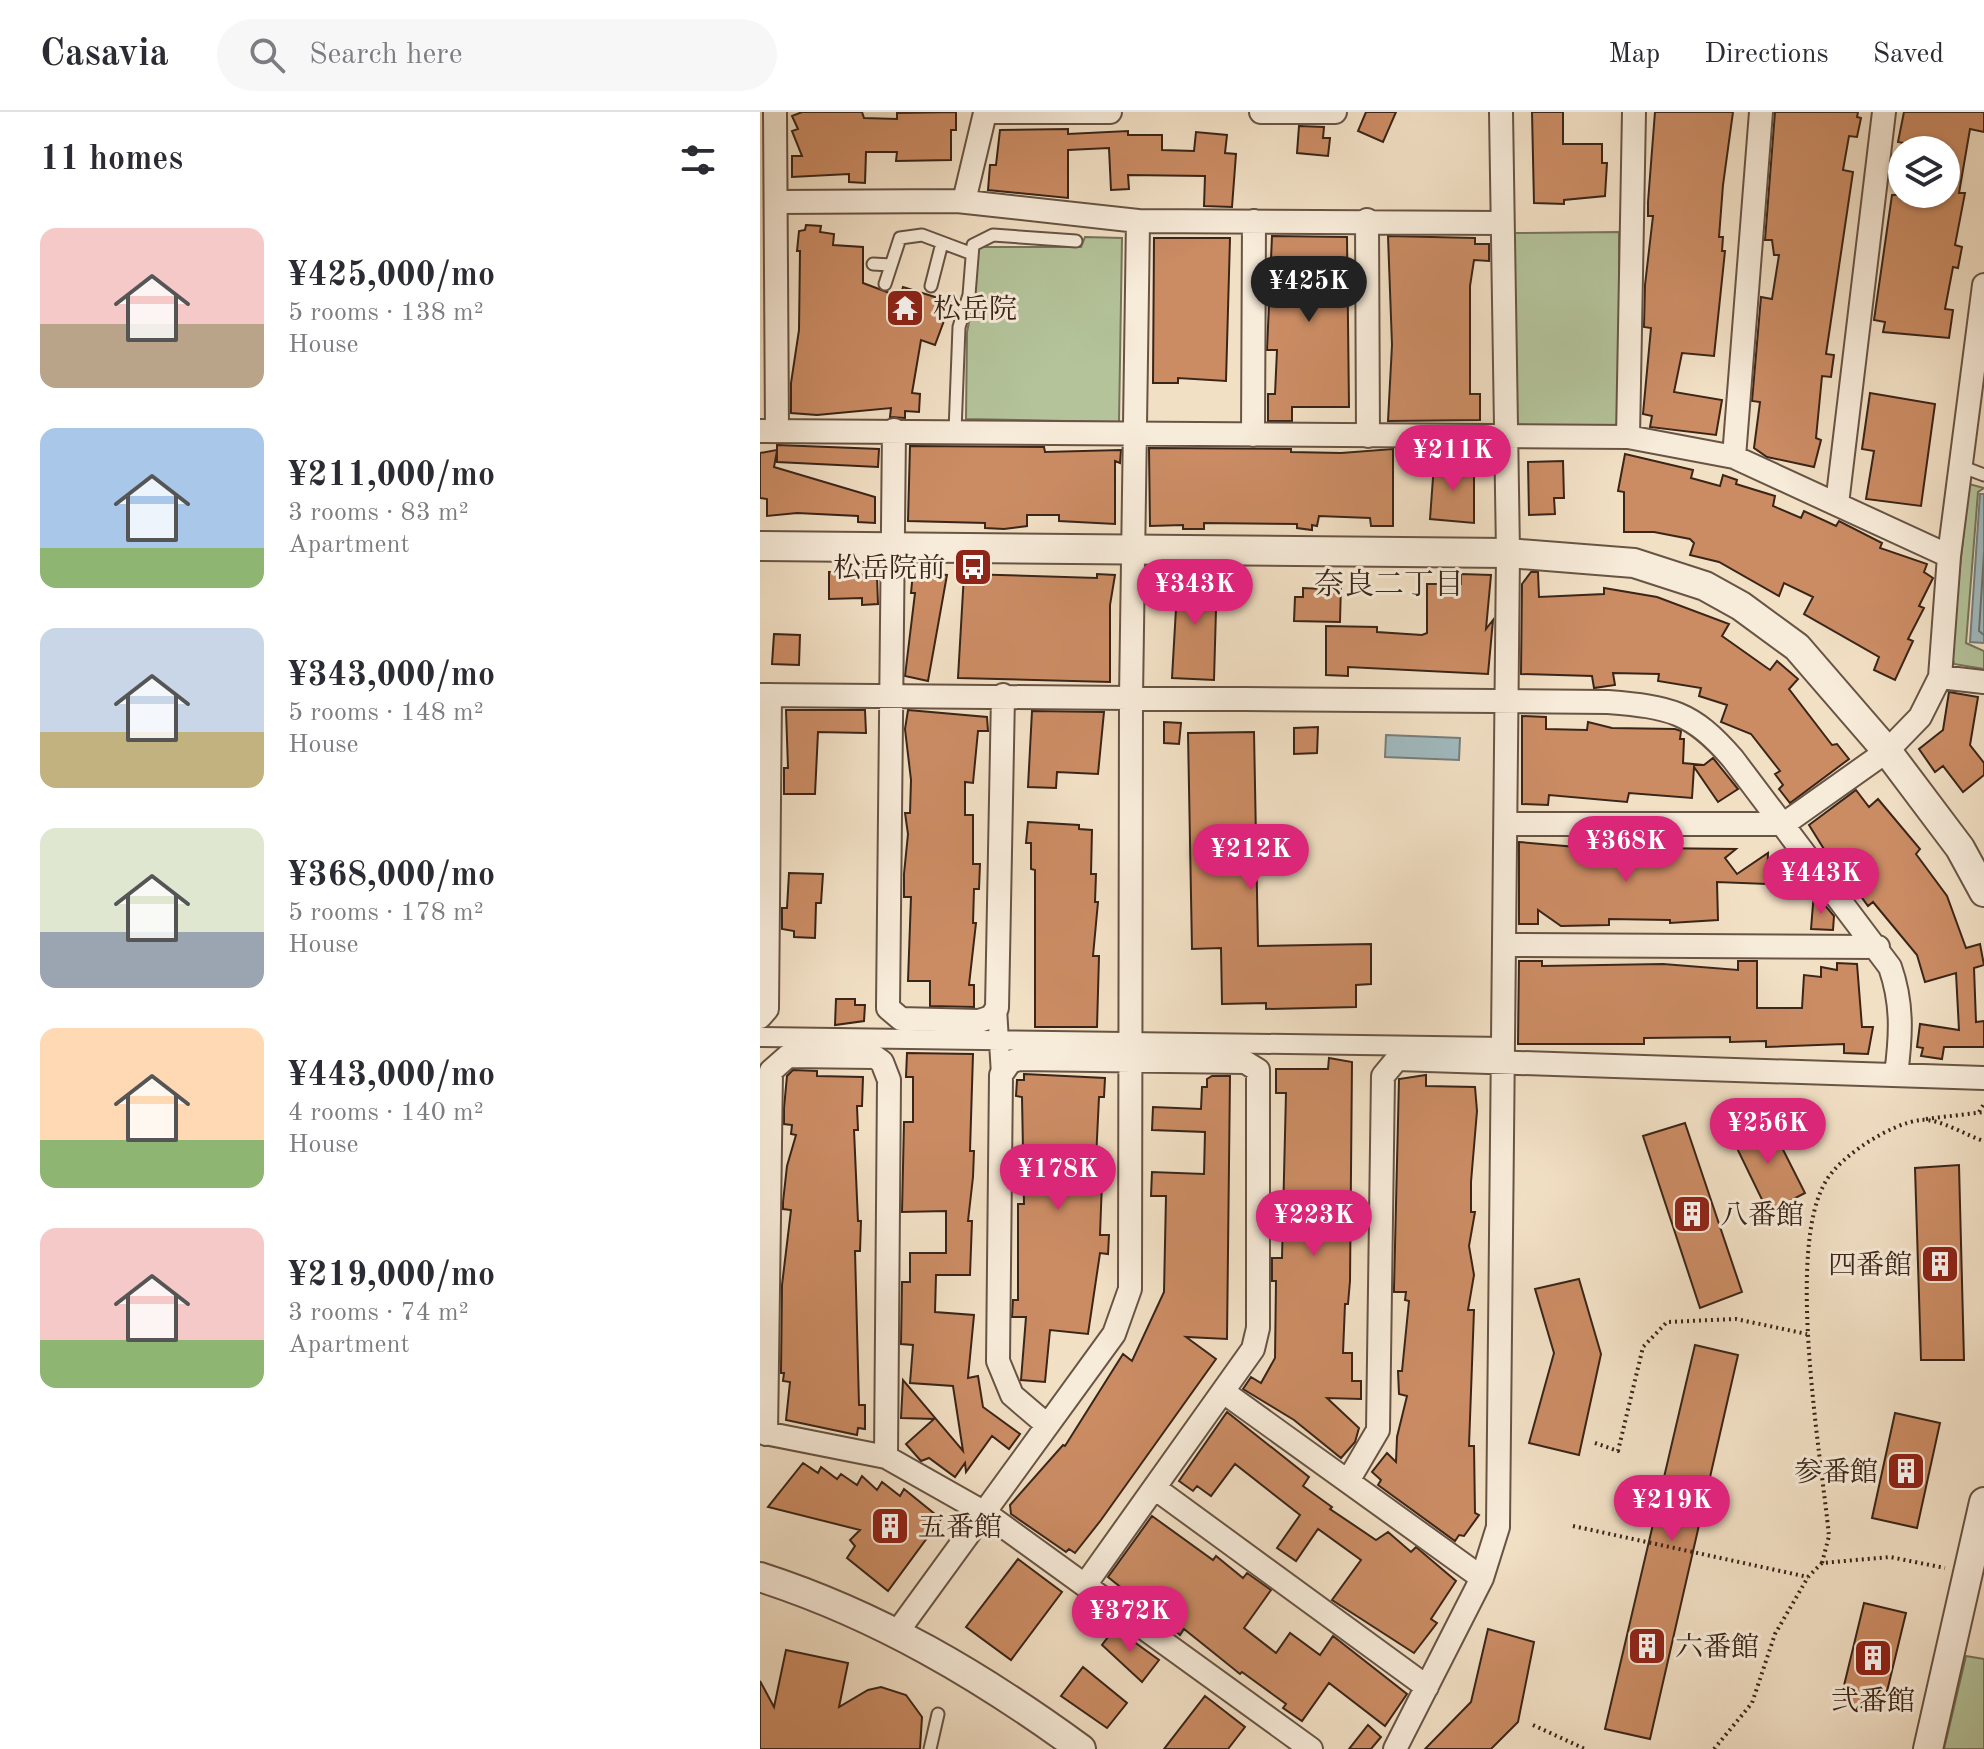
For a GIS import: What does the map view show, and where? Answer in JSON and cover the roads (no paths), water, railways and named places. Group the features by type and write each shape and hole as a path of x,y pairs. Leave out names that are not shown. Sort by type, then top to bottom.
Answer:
{"street":[{"path":"775,112 776,202 769,431 1628,437 1734,457 1949,556"},
{"path":"964,201 985,113 1110,112"},
{"path":"1261,112 1335,112"},
{"path":"1395,1749 1482,1578 1498,1527 1508,553 1501,112"},
{"path":"1628,437 1634,112"},
{"path":"1734,457 1761,112"},
{"path":"1837,504 1884,112"},
{"path":"776,202 964,201 1138,221 1502,223"},
{"path":"1367,220 1368,436"},
{"path":"898,1631 1114,1334 1130,1289 1128,1051 1138,221"},
{"path":"1253,435 1254,221"},
{"path":"1506,824 1784,824 1887,751 1920,717 1940,677 1949,556 1973,471 1984,285"},
{"path":"882,1062 887,1055 888,1008 894,430"},
{"path":"760,546 1508,553 1634,563 1705,586 1741,606 1797,647 1887,751 1960,848 1984,892"},
{"path":"1940,677 1984,682"},
{"path":"1258,1070 1245,1062 1225,1059 999,1040 887,1039 763,1025 765,695 1608,702 1660,707 1682,713 1713,736 1878,947 1899,993 1902,1032 1896,1075"},
{"path":"1003,695 997,1008 1001,1075 998,1361 1012,1395 1047,1425"},
{"path":"1505,945 1878,947"},
{"path":"888,1008 901,1019 979,1021 991,1017 997,1008"},
{"path":"1085,1585 1225,1393 1253,1349 1258,1328 1258,1043"},
{"path":"1001,1075 1010,1062 1019,1059 1258,1043 1376,1045 1984,1078"},
{"path":"1376,1045 1387,1070"},
{"path":"1348,1481 1378,1430 1383,1076 1397,1059 1504,1054"},
{"path":"886,1457 889,1092 882,1062 875,1057 788,1056 771,1071 763,1433 886,1457 985,1513 1311,1749"},
{"path":"1225,1393 1482,1578"},
{"path":"1156,1489 1427,1687"},
{"path":"1928,1749 1984,1502"},
{"path":"760,1577 818,1596 898,1631 965,1670 1081,1749"}],"lane":[{"path":"885,284 900,238 922,235 970,253"},
{"path":"955,431 959,327 969,295 973,245 993,235 1076,241"},
{"path":"931,286 942,243"},
{"path":"873,264 891,265"},
{"path":"930,1749 938,1714"}],"water":[{"path":"1980,494 1984,494 1984,643 1970,642"},
{"path":"1386,735 1460,738 1459,760 1385,757"}],"place":[{"name":"松岳院","path":"905,308"},
{"name":"松岳院前","path":"973,567"},
{"name":"八番館","path":"1692,1214"},
{"name":"四番館","path":"1940,1264"},
{"name":"参番館","path":"1906,1471"},
{"name":"五番館","path":"890,1526"},
{"name":"六番館","path":"1647,1646"},
{"name":"弐番館","path":"1873,1658"}],"district":[{"name":"奈良二丁目","path":"1389,584"}]}
